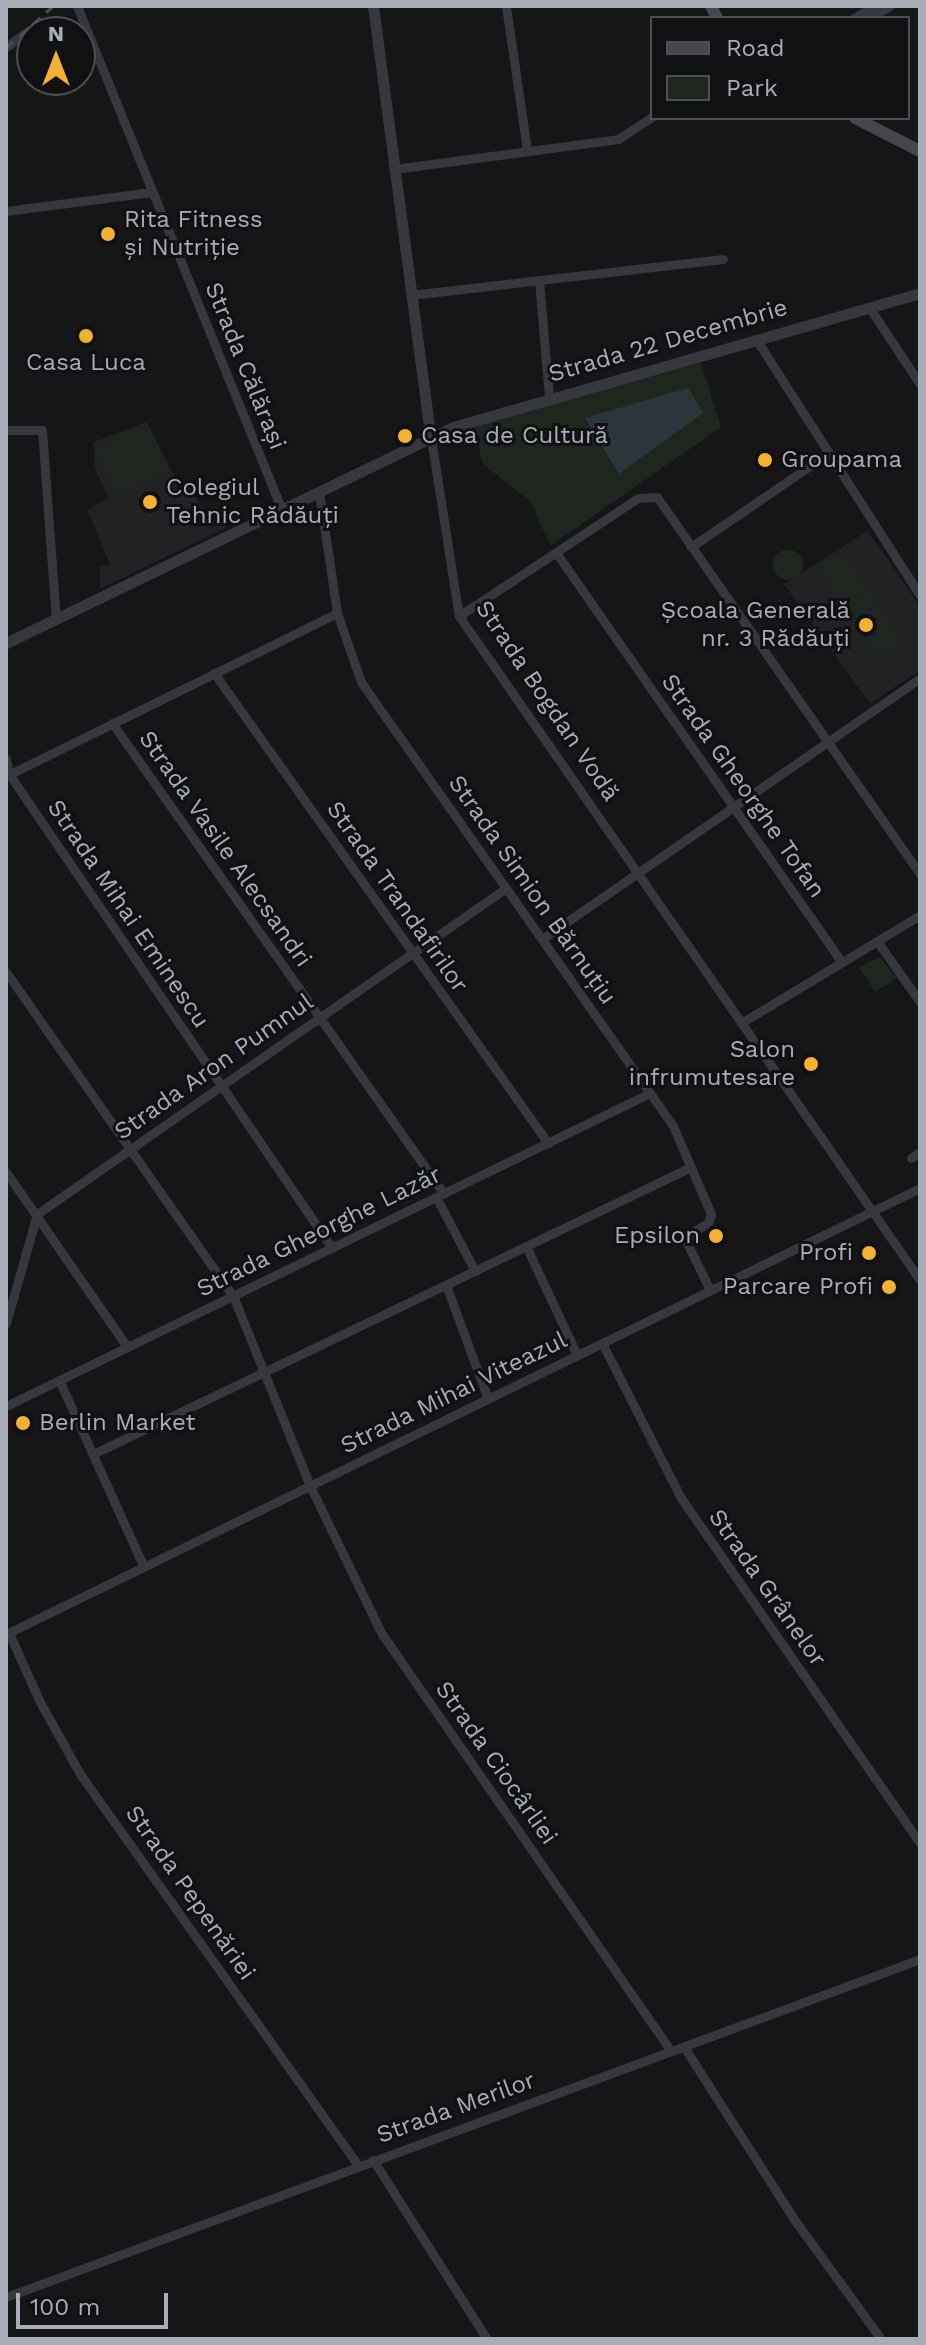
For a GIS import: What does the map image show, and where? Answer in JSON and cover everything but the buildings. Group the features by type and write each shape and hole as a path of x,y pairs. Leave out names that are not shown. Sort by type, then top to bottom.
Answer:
{"main road":[{"path":"859,120 920,151"}],"street":[{"name":"Strada Călărași","path":"77,6 282,510"},
{"name":"Strada Bogdan Vodă","path":"373,6 431,438 459,616 920,1280"},
{"path":"506,6 527,150"},
{"path":"858,16 875,6"},
{"path":"872,16 890,6"},
{"path":"394,169 618,139 650,118"},
{"path":"6,211 152,192"},
{"path":"411,295 723,259"},
{"path":"539,280 549,397"},
{"name":"Strada 22 Decembrie","path":"6,643 431,438 549,397 920,293"},
{"path":"869,307 920,384"},
{"path":"756,339 920,595"},
{"path":"6,430 42,430 56,619"},
{"path":"691,547 829,453"},
{"name":"Strada Simion Bărnuțiu","path":"319,492 337,613 361,682 673,1126 711,1214 708,1223 689,1234 687,1243 710,1290"},
{"path":"459,616 638,498 657,497 920,874"},
{"name":"Strada Gheorghe Tofan","path":"557,554 842,962"},
{"path":"8,775 337,613"},
{"name":"Strada Trandafirilor","path":"214,673 548,1143"},
{"path":"542,939 920,678"},
{"name":"Strada Vasile Alecsandri","path":"112,723 320,1018 440,1195 475,1271"},
{"name":"Strada Mihai Eminescu","path":"6,759 8,775 332,1248"},
{"name":"Strada Aron Pumnul","path":"37,1214 506,888"},
{"path":"741,1023 920,915"},
{"path":"877,941 920,1002"},
{"name":"Strada Ciocârliei","path":"6,972 233,1296 310,1486 382,1634 671,2051"},
{"name":"Strada Gheorghe Lazăr","path":"6,1406 650,1093"},
{"path":"93,1454 691,1167"},
{"path":"6,1172 127,1347"},
{"name":"Strada Mihai Viteazul","path":"8,1633 920,1188"},
{"path":"6,1323 37,1214"},
{"path":"526,1246 577,1355"},
{"path":"446,1285 488,1399"},
{"name":"Strada Grânelor","path":"602,1343 681,1498 920,1843"},
{"path":"59,1380 144,1567"},
{"name":"Strada Pepenăriei","path":"8,1633 40,1702 80,1774 358,2165"},
{"name":"Strada Merilor","path":"6,2297 920,1959"},
{"path":"684,2047 796,2222 881,2339"},
{"path":"373,2160 487,2339"}],"shaded area":[{"path":"688,388 703,413 619,474 585,418"},
{"name":"Colegiul Tehnic Rădăuți","path":"147,422 180,489 190,485 204,512 217,506 227,527 100,589 100,566 110,564 87,510 108,498 95,468 94,442"},
{"name":"Școala Generală nr. 3 Rădăuți","path":"868,531 920,606 920,670 870,704 784,584"}],"green space":[{"path":"701,363 721,427 550,546 531,502 483,464 473,425"},
{"path":"145,427 164,470 118,491 98,448"},
{"path":"788,550 799,554 803,565 799,576 788,580 777,576 773,565 777,554"},
{"path":"841,555 865,592 847,604 823,567"},
{"path":"866,593 896,640 878,652 848,605"},
{"path":"880,957 897,978 875,992 859,967"}],"railway":[{"path":"6,48 53,6"}],"place":[{"name":"Rita Fitness și Nutriție","path":"108,234"},
{"name":"Casa Luca","path":"86,336"},
{"name":"Casa de Cultură","path":"405,436"},
{"name":"Groupama","path":"765,460"},
{"name":"Colegiul Tehnic Rădăuți","path":"150,502"},
{"name":"Școala Generală nr. 3 Rădăuți","path":"866,625"},
{"name":"Salon infrumutesare","path":"811,1064"},
{"name":"Epsilon","path":"716,1236"},
{"name":"Profi","path":"869,1253"},
{"name":"Parcare Profi","path":"889,1287"},
{"name":"Berlin Market","path":"23,1423"}]}
